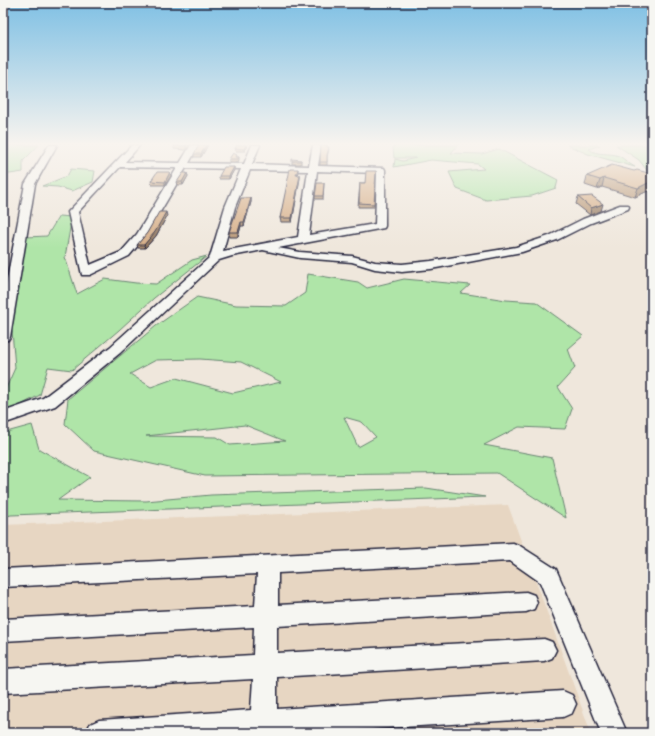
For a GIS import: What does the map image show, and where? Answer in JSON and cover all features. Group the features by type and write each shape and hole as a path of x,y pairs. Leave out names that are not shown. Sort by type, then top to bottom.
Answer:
{"street":[{"path":"3,337 30,184 33,179"},
{"path":"104,179 73,212 86,272 125,254 141,236 174,179"},
{"path":"215,258 230,207 242,179"},
{"path":"303,239 312,179"},
{"path":"3,418 49,402 115,350 215,258 229,253 380,226 382,179"},
{"path":"262,247 300,254 352,259 375,265 402,268 431,265 518,250 553,238 587,221 624,207"},
{"path":"3,578 513,552 548,576 614,733"},
{"path":"264,728 268,565"},
{"path":"3,630 526,602"},
{"path":"3,681 544,650"},
{"path":"99,733 264,728 563,704"}],"shaded area":[{"path":"508,505 591,733 3,733 3,525"}],"green space":[{"path":"59,179 93,179 93,182 72,191 58,187 42,186"},
{"path":"452,179 558,180 556,188 532,196 486,200 457,189"},
{"path":"59,216 72,217 65,257 77,294 105,279 156,284 192,260 207,256 154,298 72,370 48,367 40,395 3,414 3,395 15,368 9,293 26,237 47,236"},
{"path":"308,274 358,282 367,288 404,279 470,285 461,293 506,300 536,302 583,336 568,349 575,368 558,387 572,409 565,429 519,427 484,445 552,458 566,518 497,473 205,476 94,451 65,424 68,399 156,326 197,297 236,305 286,306 305,293","holes":["200,359 241,362 281,382 233,393 176,378 151,387 130,374 156,360","344,417 362,422 376,437 358,447","245,425 285,441 230,445 217,437 146,436"]},
{"path":"32,425 39,449 90,477 58,500 146,501 211,495 426,488 485,497 11,515 3,517 3,433"}],"building":[{"path":"152,179 166,179 165,182 151,181"},
{"path":"179,179 183,179 182,182 177,182"},
{"path":"288,179 299,179 292,218 280,218"},
{"path":"365,179 375,179 374,204 359,203 360,183 365,183"},
{"path":"609,179 652,179 652,181 638,188"},
{"path":"317,183 324,183 323,196 315,196"},
{"path":"592,196 603,204 591,208 578,197"},
{"path":"241,198 251,198 244,222 241,222 238,232 229,232"},
{"path":"159,212 166,212 155,232 144,245 137,245 147,233"}]}
